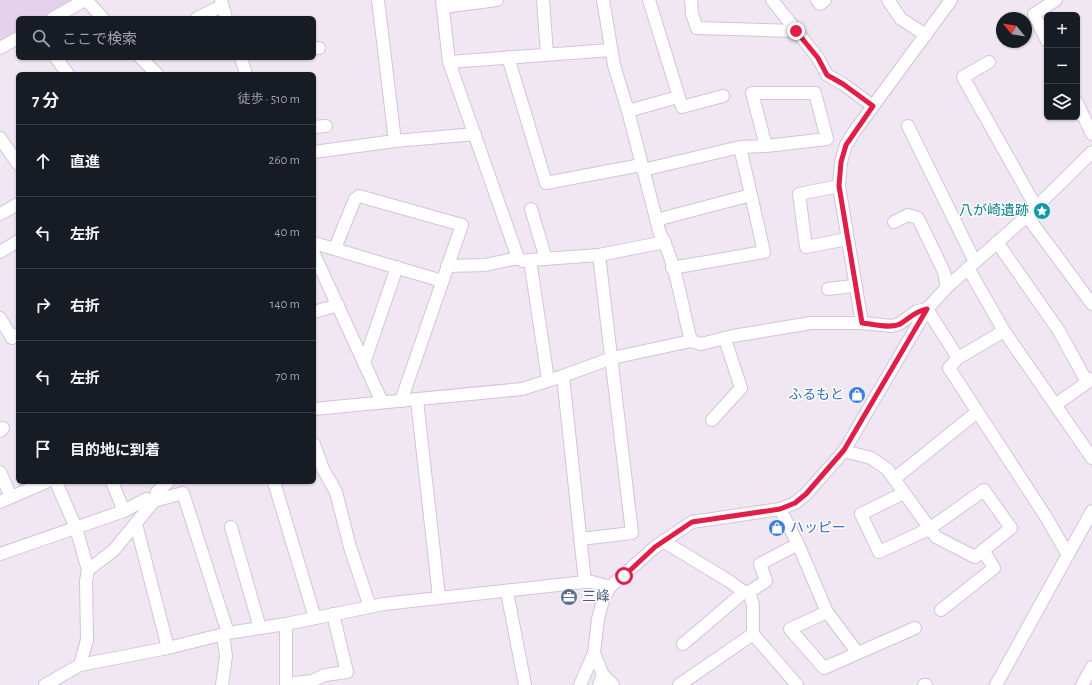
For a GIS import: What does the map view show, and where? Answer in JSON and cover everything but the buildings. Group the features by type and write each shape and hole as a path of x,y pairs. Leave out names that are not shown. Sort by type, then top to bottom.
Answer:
{"street":[{"path":"57,16 86,0 101,16"},
{"path":"378,0 395,141"},
{"path":"497,0 442,3 449,62 518,258 523,261 599,255 665,242"},
{"path":"543,0 547,54"},
{"path":"603,0 614,65 628,111 660,234 665,242 691,342"},
{"path":"649,0 682,107 723,96"},
{"path":"691,0 692,14 697,28 796,31"},
{"path":"772,0 818,58 827,75 843,84 873,106"},
{"path":"817,0 820,4 825,0"},
{"path":"888,0 901,19 926,34"},
{"path":"862,323 854,286 839,186 841,162 846,145 951,0"},
{"path":"1044,35 1034,14 1056,0"},
{"path":"200,16 221,3 225,16"},
{"path":"0,48 16,39"},
{"path":"449,62 611,50"},
{"path":"508,57 546,183 642,168 740,148 766,146 827,139 815,93 752,93 766,146"},
{"path":"58,60 66,72"},
{"path":"144,60 154,72"},
{"path":"242,60 245,72"},
{"path":"989,62 963,77 1032,211 1092,304"},
{"path":"628,111 678,97"},
{"path":"1080,109 1092,134"},
{"path":"316,127 326,126"},
{"path":"908,126 971,265 1004,331 1092,458"},
{"path":"316,152 395,141 475,134"},
{"path":"0,138 16,159"},
{"path":"672,268 764,252 740,148"},
{"path":"580,685 594,653 598,619 603,600 610,587 663,541 692,522 780,509 795,503 806,494 844,450 927,309 947,287 1032,211 1092,152"},
{"path":"839,186 799,194 806,247 847,239"},
{"path":"656,220 751,195"},
{"path":"335,248 355,200 359,196 462,225 401,401"},
{"path":"0,214 16,205"},
{"path":"531,209 546,259"},
{"path":"894,222 908,215 918,218 944,272 947,287"},
{"path":"0,252 16,242"},
{"path":"997,242 1059,331 1090,381 1055,405"},
{"path":"316,243 442,281"},
{"path":"580,539 632,533 599,255"},
{"path":"316,258 382,402"},
{"path":"447,266 485,266 518,258"},
{"path":"530,260 548,380"},
{"path":"364,363 398,267"},
{"path":"828,289 854,286"},
{"path":"316,311 338,305"},
{"path":"316,409 522,389 612,358 691,342 700,344 811,323 862,323 892,326 899,324 917,311 927,309"},
{"path":"927,309 958,358"},
{"path":"0,318 12,338 16,335"},
{"path":"1004,331 958,358 949,368 1046,517 1068,555"},
{"path":"712,420 741,388 726,338"},
{"path":"562,376 585,582"},
{"path":"417,400 439,597"},
{"path":"894,479 977,412"},
{"path":"316,450 323,470 336,492 350,547 370,607"},
{"path":"844,450 871,458 887,469 904,493 929,529 936,537 975,557 1011,528 984,490 929,529 879,552 861,514 904,493"},
{"path":"0,472 5,500 41,484"},
{"path":"57,484 76,528 88,570 86,581 87,640 80,665"},
{"path":"113,484 124,511"},
{"path":"88,570 114,550 154,501 157,492 166,484"},
{"path":"275,484 314,618"},
{"path":"0,554 124,511 146,499 154,501 183,493 226,634 226,656 222,685"},
{"path":"780,509 798,544 827,612 857,652"},
{"path":"996,685 1092,511"},
{"path":"136,524 168,648"},
{"path":"231,527 260,628"},
{"path":"663,541 746,592 753,605 753,634 797,685"},
{"path":"683,644 746,592 766,581 760,564 798,544"},
{"path":"941,610 994,568 983,550"},
{"path":"45,685 80,665 168,648 226,634 286,624 370,607 439,597 507,592 585,582 592,582 610,587"},
{"path":"507,592 525,685"},
{"path":"827,612 790,629 824,668 857,652 915,628"},
{"path":"286,624 286,684 312,681 325,675 347,672 333,614"},
{"path":"679,685 753,634"},
{"path":"594,653 601,680 613,685"},
{"path":"1082,685 1092,667"}],"shaded area":[{"path":"0,0 71,0 72,2 48,16 16,16 16,34 0,44"}],"place":[{"name":"八が崎遺跡","path":"1042,211"},
{"name":"ふるもと","path":"857,395"},
{"name":"ハッピー","path":"777,528"},
{"name":"三峰","path":"569,597"}],"route":[{"path":"624,576 655,547 682,527 692,522 780,509 795,503 806,494 844,450 927,309 917,311 899,324 892,326 862,323 854,286 839,186 841,162 846,145 873,106 843,84 827,75 818,58 796,31"}]}
